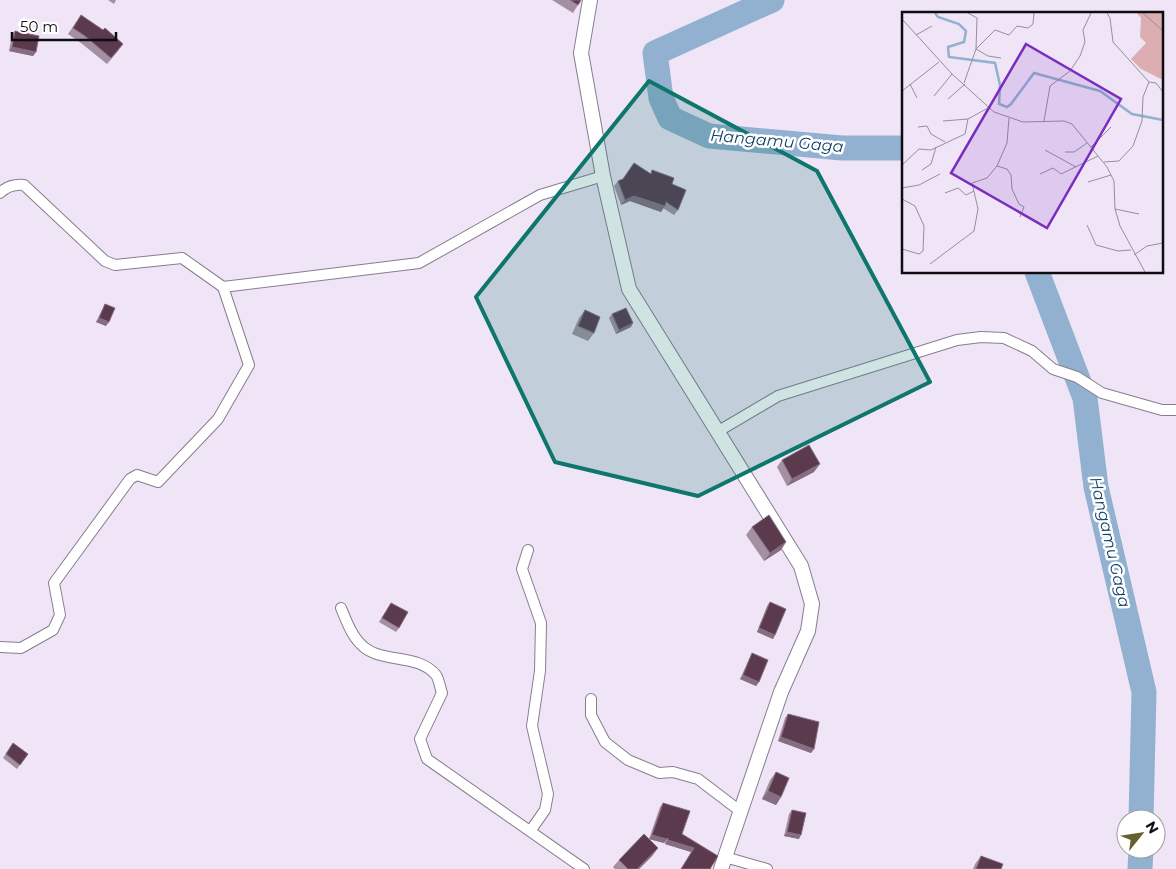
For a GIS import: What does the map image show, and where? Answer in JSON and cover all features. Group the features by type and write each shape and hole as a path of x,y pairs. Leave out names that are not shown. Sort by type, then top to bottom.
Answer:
{"street":[{"path":"590,0 581,53 603,176 629,289 801,566 812,604 808,630 781,692 723,863 767,869"},
{"path":"223,286 419,263 540,195 603,176"},
{"path":"0,193 4,188 16,184 24,185 105,261 114,264 182,258 223,286 249,364 218,419 158,482 137,475 130,479 54,583 60,615 53,630 21,648 0,647"},
{"path":"717,432 778,396 957,340 981,337 1004,338 1032,351 1053,369 1077,377 1102,393 1162,410 1176,410"},
{"path":"528,550 522,569 541,623 540,671 532,726 548,794 545,810 530,830"},
{"path":"341,608 352,634 364,647 378,655 421,664 436,675 442,693 420,738 427,758 584,869"},
{"path":"591,699 592,715 605,742 628,760 659,773 673,772 698,779 740,811"}],"highlighted area":[{"path":"649,81 817,171 930,382 698,496 555,462 476,297"}],"building":[{"path":"570,0 581,0 578,5"},
{"path":"81,15 103,30 105,28 123,44 111,58 73,28"},
{"path":"15,31 39,36 36,52 12,47"},
{"path":"634,163 651,174 652,170 674,178 672,184 686,190 678,210 666,202 665,206 634,196 625,200 618,181 623,179"},
{"path":"105,304 115,308 109,322 99,318"},
{"path":"626,308 633,323 619,330 612,314"},
{"path":"585,310 600,317 594,333 578,326"},
{"path":"809,445 820,464 792,479 782,460"},
{"path":"769,515 786,542 770,553 752,527"},
{"path":"770,602 786,609 775,635 759,628"},
{"path":"391,603 408,612 399,628 382,618"},
{"path":"752,653 768,660 759,682 743,675"},
{"path":"788,714 819,722 814,749 781,737"},
{"path":"13,743 28,754 20,765 6,754"},
{"path":"776,772 789,778 781,797 768,791"},
{"path":"663,803 690,811 682,834 718,856 710,869 681,869 694,848 668,840 668,838 652,835"},
{"path":"792,810 806,813 801,835 787,832"},
{"path":"644,834 658,848 637,869 628,869 619,860"},
{"path":"981,856 1003,864 1001,869 976,869"}],"waterway":[{"name":"Hangamu Gaga","path":"772,0 655,53 661,98 670,118 709,136 842,148 902,148"},
{"name":"Hangamu Gaga","path":"1038,274 1085,398 1096,487 1144,692 1141,809"},
{"name":"Hangamu Gaga","path":"1140,859 1140,869"}]}
